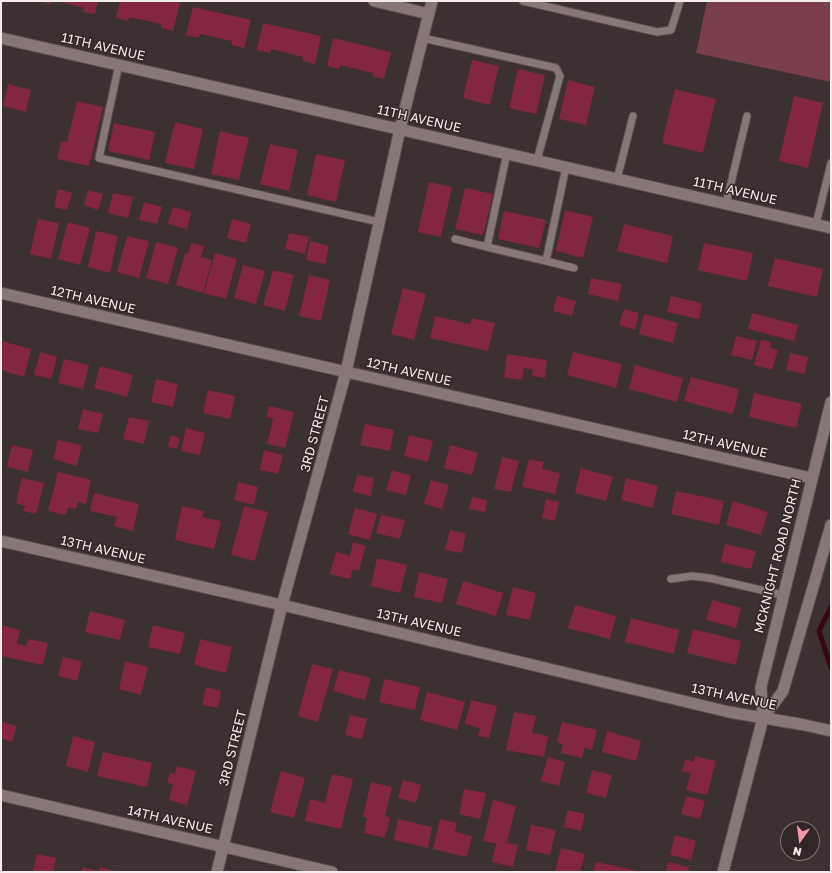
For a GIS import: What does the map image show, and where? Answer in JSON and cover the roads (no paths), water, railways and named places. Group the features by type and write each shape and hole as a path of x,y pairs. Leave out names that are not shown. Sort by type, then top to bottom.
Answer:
{"street":[{"path":"374,1 429,14"},
{"name":"3RD STREET","path":"217,872 282,605 346,372 400,129 432,1"},
{"name":"11TH AVENUE","path":"1,38 831,228"},
{"name":"12TH AVENUE","path":"1,293 811,478"},
{"name":"MCKNIGHT ROAD NORTH","path":"764,718 761,687 811,478 831,402"},
{"name":"MCKNIGHT ROAD NORTH","path":"723,872 764,718 783,691 831,525"},
{"name":"13TH AVENUE","path":"1,541 282,605 721,710 831,731"},
{"name":"14TH AVENUE","path":"1,796 332,872"}],"lane":[{"path":"522,1 657,32 671,30 680,1"},
{"path":"423,38 556,68 560,76 537,160"},
{"path":"119,64 99,158 379,222"},
{"path":"617,178 633,116"},
{"path":"726,204 746,116"},
{"path":"487,247 507,153"},
{"path":"816,224 831,163"},
{"path":"546,261 566,167"},
{"path":"455,239 574,268"},
{"path":"671,579 692,576 709,578 783,595"}],"waterway":[{"path":"831,607 819,631 831,668"}]}
